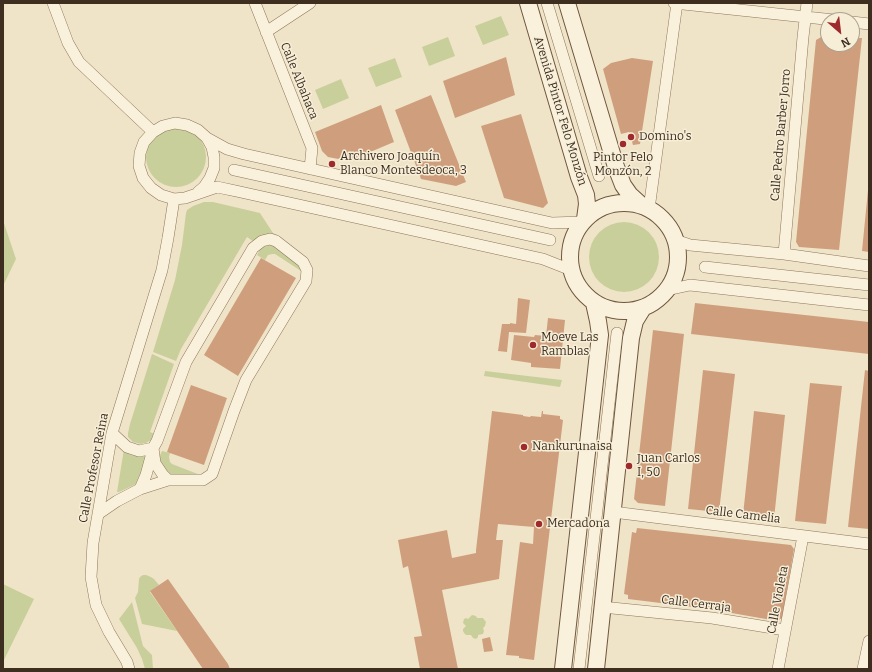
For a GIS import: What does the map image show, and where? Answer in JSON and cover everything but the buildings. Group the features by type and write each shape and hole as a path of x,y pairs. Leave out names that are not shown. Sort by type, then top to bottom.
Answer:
{"street":[{"path":"53,3 68,43 79,62 153,132"},
{"name":"Calle Albahaca","path":"255,3 312,148 310,169"},
{"path":"266,32 310,3"},
{"name":"Avenida Pintor Felo Monzón","path":"528,3 578,177 586,195 587,204 583,220"},
{"name":"Avenida Pintor Felo Monzón","path":"547,3 599,176"},
{"path":"567,3 616,167 623,185 630,195 661,217 670,227 678,250 678,260 673,281 667,290 656,300 643,308 631,311 618,311 594,303 584,294 576,283 571,270 569,257 570,245 575,233 583,220 597,210 611,204 626,202 645,207"},
{"path":"645,207 676,3 820,19"},
{"name":"Calle Pedro Barber Jorro","path":"784,254 807,3"},
{"path":"571,270 543,259 217,187 185,198 161,196 151,188 143,178 139,166 140,153 144,142 153,132 163,126 175,123 187,124 198,130 207,138 227,149 244,154 552,223 583,220"},
{"path":"196,194 204,187 214,168 212,147 207,138"},
{"path":"234,170 550,240"},
{"name":"Calle Profesor Reina","path":"129,669 127,662 109,632 96,605 91,577 93,543 112,433 162,270 174,198"},
{"path":"98,514 117,501 140,489 168,480 204,480 212,474 246,380 306,281 307,270 303,262 276,241 270,239 253,248 186,362 157,441 153,448 146,475 140,489"},
{"path":"675,240 690,245 784,254 869,266"},
{"path":"705,267 869,285"},
{"path":"667,290 690,285 869,305"},
{"path":"562,669 600,335 594,303"},
{"path":"596,669 631,338 635,321 643,308"},
{"path":"579,669 617,333"},
{"path":"112,433 127,447 139,451 153,448"},
{"path":"153,448 155,463 168,480"},
{"name":"Calle Camelia","path":"613,512 869,544"},
{"name":"Calle Violeta","path":"778,669 803,536"},
{"name":"Calle Cerraja","path":"602,607 712,618 785,630"},
{"path":"863,669 869,641"}],"green space":[{"path":"501,16 509,35 483,45 475,26"},
{"path":"448,37 455,56 429,66 422,47"},
{"path":"395,58 402,77 376,87 368,68"},
{"path":"341,79 349,98 323,109 315,90"},
{"path":"176,127 193,132 201,140 206,157 201,174 193,182 176,187 159,182 151,174 146,157 151,140 159,132"},
{"path":"204,202 213,202 260,213 273,233 277,235 272,235 254,242 247,237 181,349 176,361 153,352 175,280 187,210"},
{"path":"3,220 16,259 3,286"},
{"path":"624,222 637,225 649,232 656,244 659,257 656,270 649,282 637,289 624,292 611,289 599,282 592,270 589,257 592,244 599,232 611,225"},
{"path":"271,245 277,246 302,268 301,271 275,254 268,255 265,260 257,255 261,248"},
{"path":"152,354 174,364 150,432 155,434 151,440 141,444 133,442 128,437 128,433"},
{"path":"485,371 562,380 560,387 484,376"},
{"path":"124,449 131,455 146,456 140,480 136,484 117,492"},
{"path":"162,451 170,453 169,457 172,464 203,476 170,477 159,461"},
{"path":"143,575 151,577 159,585 150,592 177,631 142,624 135,598 138,592 139,579"},
{"path":"3,584 34,599 3,662"},
{"path":"132,602 143,646 152,655 153,669 145,669 137,648 119,619"},
{"path":"472,615 476,616 477,618 483,618 486,622 483,628 483,634 478,635 476,639 471,635 466,635 463,631 466,626 463,623 464,619 468,619"}],"place":[{"name":"Domino's","path":"631,137"},
{"name":"Pintor Felo Monzón, 2","path":"623,144"},
{"name":"Archivero Joaquín Blanco Montesdeoca, 3","path":"332,164"},
{"name":"Moeve Las Ramblas","path":"533,345"},
{"name":"Nankurunaisa","path":"524,447"},
{"name":"Juan Carlos I, 50","path":"629,466"},
{"name":"Mercadona","path":"539,524"}]}
